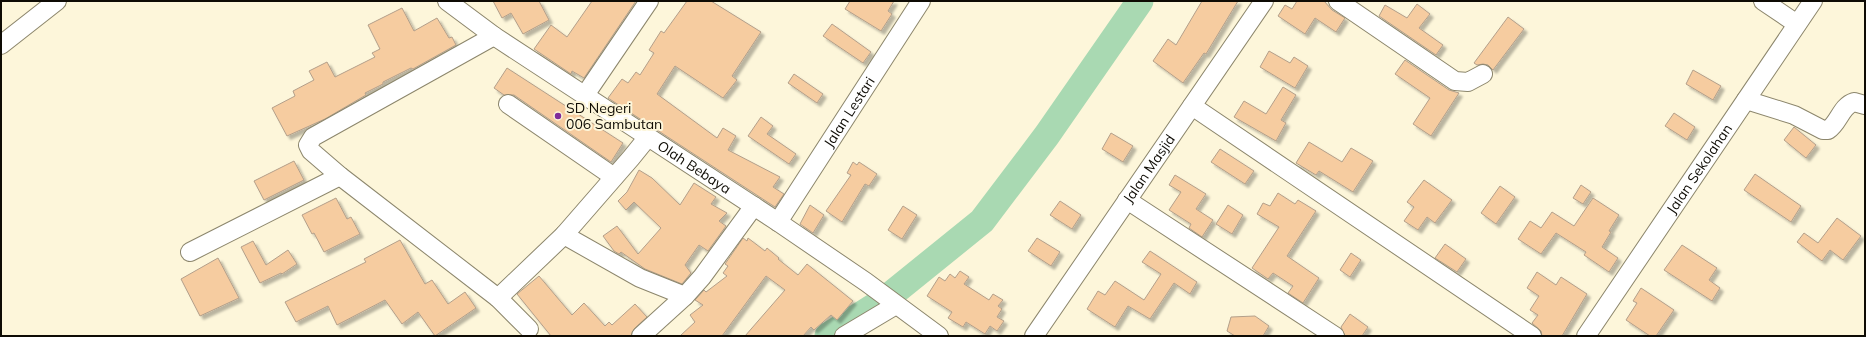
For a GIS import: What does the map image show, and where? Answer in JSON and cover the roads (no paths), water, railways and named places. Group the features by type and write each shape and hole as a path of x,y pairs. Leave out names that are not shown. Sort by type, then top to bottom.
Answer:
{"street":[{"path":"1,45 57,1"},
{"name":"Olah Bebaya","path":"447,1 494,36 778,222 866,282 939,336"},
{"path":"586,95 649,1"},
{"name":"Jalan Lestari","path":"778,222 921,1"},
{"name":"Jalan Masjid","path":"1034,336 1264,1"},
{"path":"1338,1 1455,81 1468,82 1483,74"},
{"path":"1763,1 1797,24"},
{"name":"Jalan Sekolahan","path":"1586,336 1813,1"},
{"path":"494,36 313,137 308,145 311,151 340,176 498,298 529,328"},
{"path":"1746,100 1794,115 1824,130 1828,130 1835,124 1847,106 1852,103 1859,102 1865,105"},
{"path":"508,104 614,177"},
{"path":"1192,106 1532,336"},
{"path":"498,298 564,235 648,137"},
{"path":"190,252 340,176"},
{"path":"1126,200 1335,336"},
{"path":"641,336 685,296 702,277 754,206"},
{"path":"564,235 640,278 685,296"},
{"path":"844,336 893,302"}],"waterway":[{"path":"828,336 883,301 982,221 1047,135 1140,1"}],"place":[{"name":"SD Negeri 006 Sambutan","path":"558,116"}]}
